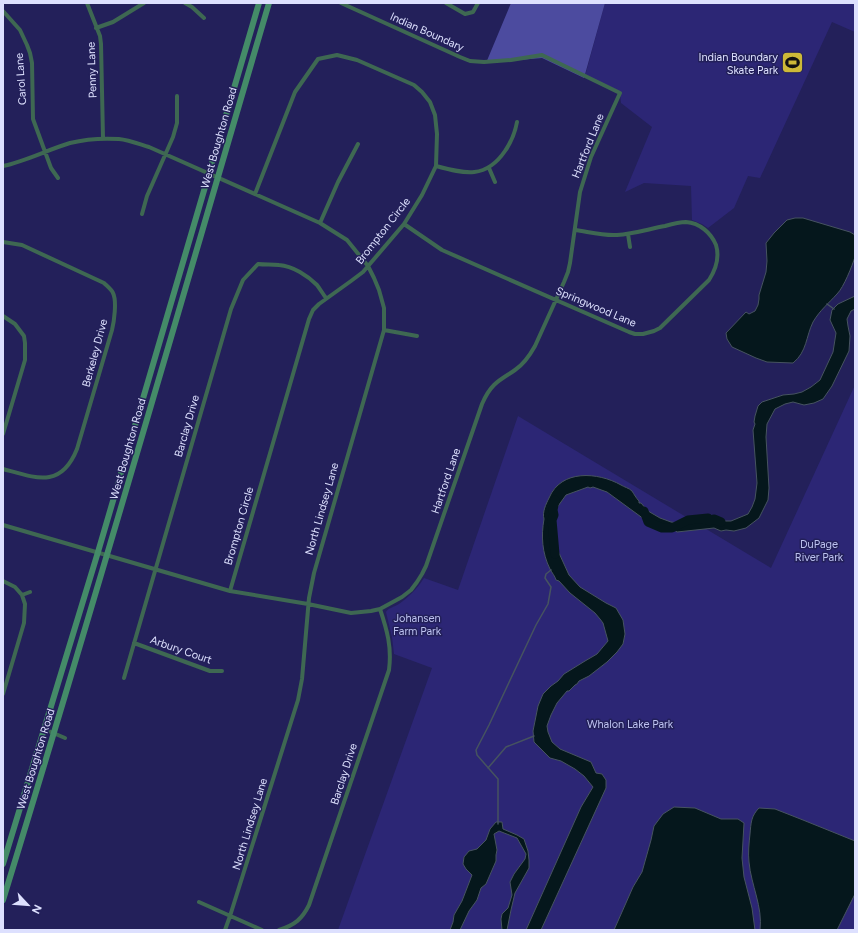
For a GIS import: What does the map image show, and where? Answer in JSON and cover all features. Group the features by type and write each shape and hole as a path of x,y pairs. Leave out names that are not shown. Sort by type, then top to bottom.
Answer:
{"main road":[{"name":"West Boughton Road","path":"3,864 98,552 259,3"},
{"name":"West Boughton Road","path":"3,900 107,555 269,3"}],"street":[{"name":"Penny Lane","path":"87,3 101,40 103,138"},
{"path":"96,28 113,22 144,3"},
{"path":"185,3 204,18"},
{"name":"Indian Boundary","path":"341,3 465,59 484,62 542,56 620,94"},
{"path":"446,3 464,14 473,12 478,3"},
{"name":"Carol Lane","path":"3,11 22,33 30,53 32,68 32,114 34,123 51,168 58,178"},
{"name":"Brompton Circle","path":"230,591 306,328 313,310 326,298 351,281 368,266 404,224 422,196 436,166 437,134 435,115 430,102 414,85 357,60 337,55 318,59 296,92 255,194"},
{"name":"Hartford Lane","path":"3,525 230,591 351,613 380,609 402,597 410,590 422,574 486,396 493,386 516,370 530,355 568,272 580,192 591,157 620,94"},
{"path":"142,214 147,196 173,137 177,123 177,96"},
{"path":"436,166 463,172 471,172 489,168 501,157 508,147 515,133 517,122"},
{"path":"3,166 26,160 70,144 103,138 135,142 209,174"},
{"path":"320,223 338,182 358,144"},
{"path":"489,168 495,182"},
{"name":"North Lindsey Lane","path":"209,174 320,223 346,240 368,266 379,290 384,308 384,330 316,563 308,604 302,679 298,700 230,916 224,930"},
{"name":"Springwood Lane","path":"404,224 442,250 628,332 636,334 649,333 660,328 672,318 709,280 718,261 718,253 714,241 707,231 696,224 685,222 628,234 616,235 604,235 575,230"},
{"path":"628,234 630,247"},
{"name":"Berkeley Drive","path":"3,242 22,245 104,283 114,294 115,307 112,330 77,449 71,462 58,475 47,478 36,478 3,469"},
{"name":"Barclay Drive","path":"124,678 231,309 243,280 258,264 285,266 300,272 312,280 326,298"},
{"path":"3,316 15,324 24,336 26,343 25,360 3,434"},
{"path":"384,330 417,336"},
{"path":"3,581 15,587 22,595 25,604 24,623 3,694"},
{"path":"22,595 30,592"},
{"name":"Barclay Drive","path":"280,930 288,928 298,921 305,913 309,905 389,670 389,639 380,609"},
{"name":"Arbury Court","path":"134,643 210,671 222,671"},
{"path":"44,729 65,738"},
{"path":"199,902 262,930"}],"green space":[{"path":"605,3 855,3 855,32 832,22 760,178 748,176 734,208 708,228 692,220 691,186 644,183 625,192 652,127 621,103 620,93 585,76"},
{"name":"Whalon Lake Park","path":"855,385 855,930 338,930 432,668 394,654 392,637 386,612 409,596 419,586 424,578 458,590 518,416 771,568"}],"shaded area":[{"path":"511,3 605,3 584,78 542,58 486,63"},
{"path":"803,218 850,232 855,235 855,257 848,276 840,291 813,322 804,349 798,359 793,363 767,362 732,347 727,339 726,333 746,312 749,314 755,311 758,305 759,295 766,272 766,243 787,220"},
{"path":"855,296 855,309 851,311 847,319 850,336 849,351 832,386 823,399 814,403 804,405 793,402 775,409 767,424 768,500 759,518 746,528 734,531 721,531 714,528 677,532 672,528 662,528 648,522 607,492 593,487 588,487 566,495 556,509 553,510 554,515 552,520 554,542 569,575 580,587 616,608 623,620 625,634 623,644 607,662 567,691 557,703 547,726 552,742 560,749 591,762 596,773 602,774 606,780 606,788 541,930 526,930 581,807 593,787 584,776 575,769 561,761 550,758 534,742 533,731 538,706 543,694 551,686 564,674 597,654 608,641 603,623 600,619 595,613 570,593 559,581 556,580 547,563 543,544 543,532 544,511 549,498 562,482 571,478 591,476 602,477 629,489 632,491 639,503 641,503 648,511 671,522 678,523 688,520 708,518 709,521 714,519 731,521 748,514 755,499 757,483 753,430 758,406 762,402 783,395 802,392 820,380 833,352 836,333 830,320 832,310 838,304"},
{"path":"674,807 695,808 721,819 738,819 744,823 742,858 744,877 752,908 755,930 614,930 633,887 642,872 654,826 663,814"},
{"path":"759,808 775,809 855,841 855,894 837,930 760,930 760,913 750,871 749,855 752,820 754,814"},
{"path":"496,822 502,822 503,829 524,839 529,860 529,868 515,893 507,930 502,930 501,919 502,914 508,908 512,895 510,882 525,859 526,854 517,838 499,831 494,834 497,850 496,861 486,884 481,888 477,900 469,911 460,930 450,930 454,915 462,901 472,875 463,864 464,857 469,851 477,849 486,840 490,829"}],"waterway":[{"path":"827,304 834,309"},
{"path":"555,500 553,510 554,515 552,520 555,554"},
{"path":"644,511 648,522 662,528 672,528 688,520 708,518 709,521 714,519 721,522"},
{"path":"498,824 498,779 477,755 476,750 536,625 548,604 551,587 545,578 546,574 551,570"},
{"path":"488,768 506,747 534,736"}],"place":[{"name":"Indian Boundary Skate Park","path":"793,63"}],"park label":[{"name":"DuPage River Park","path":"819,550"},
{"name":"Johansen Farm Park","path":"417,624"}]}
